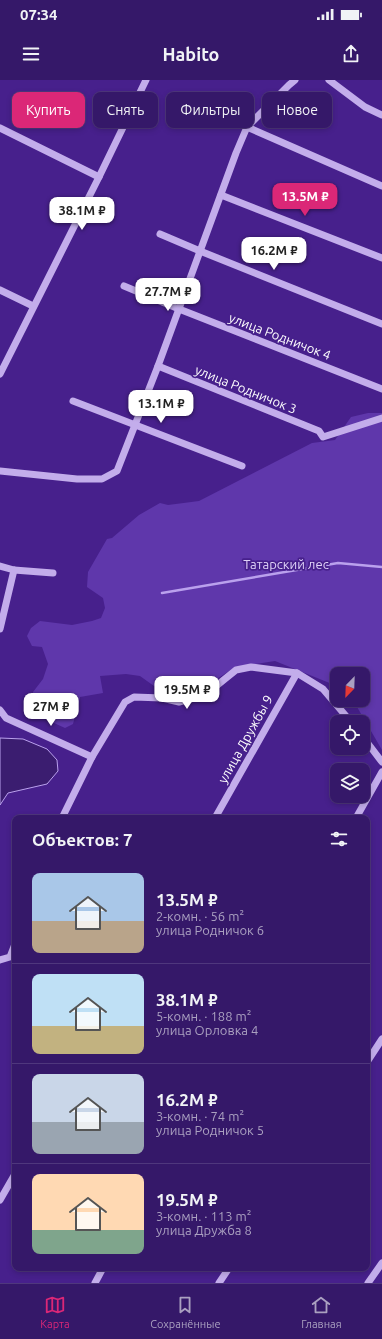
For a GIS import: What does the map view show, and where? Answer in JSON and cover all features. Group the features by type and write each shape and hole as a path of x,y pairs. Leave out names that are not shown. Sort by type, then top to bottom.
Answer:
{"street":[{"path":"0,374 146,80"},
{"path":"254,120 295,80"},
{"path":"329,80 366,107 382,115"},
{"path":"0,128 99,177"},
{"path":"0,471 77,479 102,479 117,471 158,366 247,128"},
{"path":"249,128 382,186"},
{"path":"221,195 382,258"},
{"path":"160,234 382,324"},
{"name":"улица Родничок 4","path":"124,286 382,389"},
{"path":"0,290 33,306"},
{"name":"улица Родничок 3","path":"158,366 319,431 323,437 382,418"},
{"path":"73,400 242,466"},
{"path":"0,566 14,570 53,573"},
{"path":"0,629 14,570"},
{"path":"63,815 92,757 125,702 134,697 162,698 179,702 204,695 236,670 251,667 296,673 323,689 346,715"},
{"name":"улица Дружбы 9","path":"217,815 296,673"},
{"path":"0,710 6,718 92,757"},
{"path":"370,746 382,762"},
{"path":"358,815 382,772"},
{"path":"0,960 10,957 12,952"},
{"path":"370,1057 382,1039"},
{"path":"0,1200 12,1179"},
{"path":"368,1283 382,1263"},
{"path":"94,1283 101,1271"},
{"path":"219,1283 227,1271"}],"green space":[{"name":"Татарский лес","path":"368,413 382,413 382,750 370,729 370,715 362,715 357,707 370,707 370,667 330,667 330,683 275,661 235,667 208,685 190,682 169,689 154,686 140,676 126,674 100,676 103,693 80,697 73,724 65,728 54,723 47,716 46,708 35,703 33,692 43,679 48,664 42,647 32,646 27,636 31,628 40,621 72,625 101,618 105,608 103,598 87,587 88,572 107,539 112,538 139,515 160,503 168,505 199,501 312,443 335,440 351,417"}],"shaded area":[{"path":"0,738 23,739 47,749 57,760 58,771 47,784 8,793 0,805"}],"waterway":[{"path":"162,593 338,563 382,567"}]}
